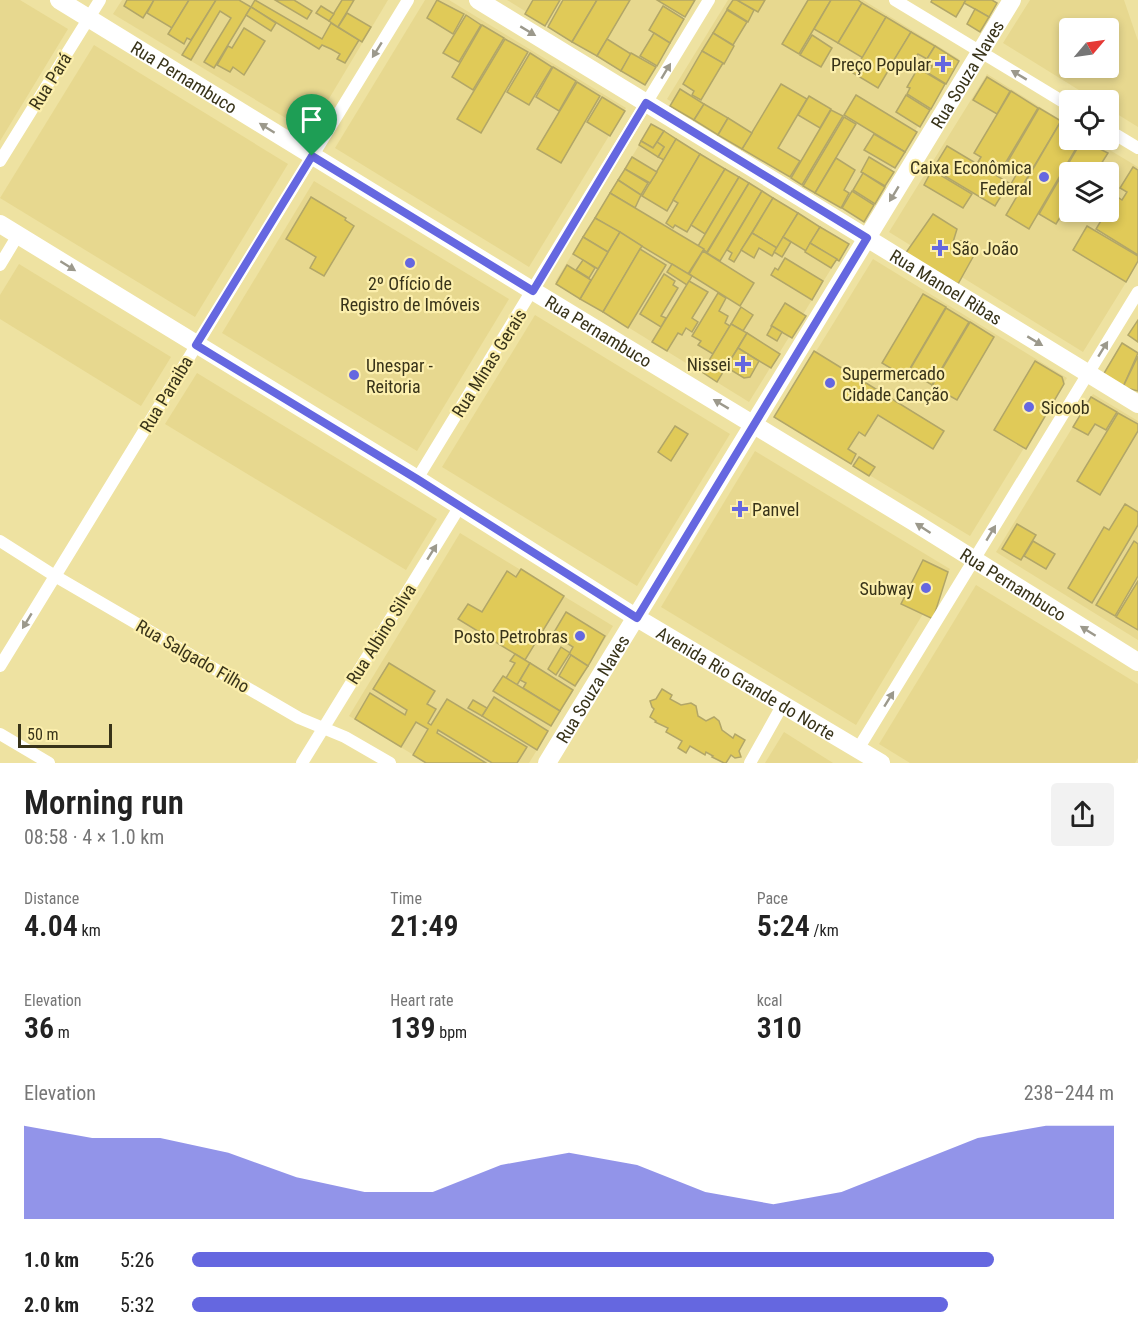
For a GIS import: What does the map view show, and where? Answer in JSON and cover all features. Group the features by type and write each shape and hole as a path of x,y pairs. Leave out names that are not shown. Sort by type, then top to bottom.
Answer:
{"street":[{"name":"Rua Pernambuco","path":"59,0 1138,662"},
{"name":"Rua Pará","path":"0,162 100,0"},
{"name":"Rua Paraiba","path":"0,666 408,0"},
{"name":"Rua Manoel Ribas","path":"478,0 1138,404"},
{"name":"Rua Minas Gerais","path":"417,479 709,0"},
{"path":"896,0 1059,99"},
{"name":"Rua Souza Naves","path":"548,763 1012,0"},
{"path":"1119,137 1138,148"},
{"name":"Avenida Rio Grande do Norte","path":"0,224 417,479 637,618 881,763"},
{"path":"0,265 18,235"},
{"path":"858,749 1138,292"},
{"name":"Rua Albino Silva","path":"302,763 460,506"},
{"name":"Rua Salgado Filho","path":"0,541 55,576 299,718 345,737 390,763"},
{"path":"750,763 783,704"},
{"path":"0,734 49,763"}],"shaded area":[{"path":"0,0 20,0 68,29 0,141"},
{"path":"122,0 388,0 309,132 113,14"},
{"path":"425,0 449,0 626,108 529,267 335,148"},
{"path":"507,0 693,0 641,83"},
{"path":"728,0 863,0 959,59 862,218 667,99"},
{"path":"1030,0 1124,0 1138,41 1138,127 1119,115 1119,90 1079,90 1059,78 1119,78 1119,18 1059,18 1059,78 1003,43"},
{"path":"94,45 288,164 195,317 0,198"},
{"path":"987,74 1059,119 1059,150 1110,150 1138,167 1138,263 1083,352 889,232"},
{"path":"652,124 847,243 749,402 555,282"},
{"path":"314,181 509,299 417,451 222,333"},
{"path":"873,259 1067,378 970,536 775,418"},
{"path":"19,264 171,357 141,406 0,319 0,295"},
{"path":"535,315 730,434 637,586 442,467"},
{"path":"197,373 437,519 406,570 165,424"},
{"path":"1093,394 1138,421 1138,640 996,552"},
{"path":"755,451 950,569 856,725 661,607"},
{"path":"460,533 613,626 529,763 427,763 349,716"},
{"path":"976,585 1138,684 1138,758 1135,763 910,763 879,744"},
{"path":"784,732 833,763 765,763"}],"building":[{"path":"127,0 154,0 143,18 124,6"},
{"path":"154,0 189,0 172,28 147,13"},
{"path":"189,0 216,0 191,40 187,38 184,44 168,34"},
{"path":"216,0 239,0 251,7 214,68 204,62 231,18 220,11 191,60 182,55"},
{"path":"255,0 322,39 331,23 359,40 345,63 337,59 340,54 322,45 319,49 251,7"},
{"path":"275,0 294,0 312,11 307,19"},
{"path":"342,0 354,0 338,27 329,21"},
{"path":"437,0 464,14 453,34 427,18"},
{"path":"533,0 560,0 545,26 525,14"},
{"path":"563,0 597,0 572,42 548,27"},
{"path":"597,0 630,0 597,56 572,42"},
{"path":"657,0 695,0 685,17"},
{"path":"733,0 754,10 748,22 727,9"},
{"path":"737,0 765,0 758,12"},
{"path":"808,0 831,0 799,54 782,44"},
{"path":"831,0 858,0 862,3 838,43 814,29"},
{"path":"932,0 966,0 956,17 931,2"},
{"path":"966,0 992,0 997,3 989,17 964,3"},
{"path":"862,3 886,17 863,58 838,43"},
{"path":"321,6 334,14 329,21 316,13"},
{"path":"663,6 684,19 670,43 649,30"},
{"path":"251,7 276,23 271,31 246,15"},
{"path":"975,9 989,17 980,32 967,24"},
{"path":"727,10 747,22 733,45 713,33"},
{"path":"347,13 371,27 362,42 338,27"},
{"path":"466,15 481,25 459,62 443,53"},
{"path":"886,17 911,32 878,88 853,73"},
{"path":"482,25 504,38 473,90 452,77"},
{"path":"244,28 265,41 244,75 233,67 230,72 217,65 228,46 232,48"},
{"path":"911,32 935,46 927,59 918,54 907,72 892,63"},
{"path":"654,33 670,43 657,66 640,56"},
{"path":"713,33 734,46 724,64 702,51"},
{"path":"812,35 832,48 821,67 800,55"},
{"path":"505,39 528,52 481,133 457,119"},
{"path":"607,39 631,54 621,71 597,56"},
{"path":"935,46 959,61 946,84 928,73 932,66 925,62"},
{"path":"702,51 723,63 701,100 692,95 694,91 683,84"},
{"path":"530,53 552,67 529,105 507,92"},
{"path":"631,53 656,67 645,85 621,71"},
{"path":"553,67 576,81 559,111 536,97"},
{"path":"918,68 945,84 931,109 907,94 910,88 907,87"},
{"path":"987,77 1010,91 997,114 973,100"},
{"path":"577,82 600,96 561,163 537,149"},
{"path":"781,84 807,99 778,148 800,161 790,177 742,149"},
{"path":"680,89 704,104 694,120 670,106"},
{"path":"1011,91 1038,108 999,174 978,162 981,157 974,153"},
{"path":"856,95 917,132 905,152 844,115"},
{"path":"906,95 930,110 920,127 896,112"},
{"path":"809,96 831,109 820,128 798,115"},
{"path":"602,97 625,111 610,136 587,122"},
{"path":"704,104 728,118 718,135 694,120"},
{"path":"1039,108 1059,120 1059,124 1020,190 1011,184 1016,175 1004,168"},
{"path":"831,110 843,116 802,185 791,178"},
{"path":"844,117 856,124 815,193 803,186"},
{"path":"728,118 752,133 742,149 718,135"},
{"path":"651,124 664,131 653,148 641,141"},
{"name":"Caixa Econômica Federal","path":"1059,124 1059,150 1075,150 1068,162 1059,162 1059,178 1029,229 1006,215"},
{"path":"664,131 676,139 664,160 658,157 664,147 657,142"},
{"path":"874,134 905,152 895,168 864,150"},
{"path":"676,139 700,154 667,211 642,196"},
{"path":"641,141 653,148 657,142 664,147 658,157 639,145"},
{"path":"947,146 1009,183 995,206 933,169"},
{"path":"1076,150 1102,150 1108,153 1102,162 1069,162"},
{"path":"700,154 725,169 687,232 675,225 673,228 666,223 678,203 673,200"},
{"path":"632,157 657,172 650,183 625,169"},
{"path":"869,157 894,172 885,186 861,172"},
{"path":"836,158 855,170 844,190 849,193 841,208 815,193"},
{"path":"1133,167 1138,170 1138,255 1096,229 1100,222 1119,222 1119,198 1122,200 1127,192 1120,188"},
{"path":"625,169 648,183 641,195 618,180"},
{"path":"725,169 739,177 705,234 691,225"},
{"path":"932,170 972,194 963,208 924,185"},
{"path":"863,173 885,187 875,204 853,190"},
{"path":"739,177 749,183 707,252 698,246"},
{"path":"618,180 641,195 635,208 610,193"},
{"path":"1059,180 1059,219 1056,224 1039,214"},
{"path":"749,183 762,191 720,261 707,253"},
{"path":"762,191 773,198 734,262 729,259 732,253 727,250"},
{"path":"852,191 874,205 864,222 842,208"},
{"path":"610,193 704,249 688,274 595,218"},
{"path":"311,197 346,218 345,220 354,226 324,276 310,268 316,257 286,239"},
{"path":"773,198 798,213 777,248 752,233"},
{"path":"798,213 820,227 806,251 783,237"},
{"name":"São João","path":"933,214 957,229 953,242 969,240 973,257 958,284 905,254"},
{"path":"595,218 620,232 608,252 583,237"},
{"path":"1087,226 1138,256 1138,261 1126,282 1073,250"},
{"path":"820,227 849,244 839,261 810,243"},
{"path":"620,232 642,246 603,312 580,299"},
{"path":"752,233 777,248 772,256 759,248 754,258 741,250"},
{"path":"583,237 608,252 598,269 573,254"},
{"path":"783,237 791,242 782,257 774,252"},
{"path":"810,243 837,259 831,268 805,252"},
{"path":"640,249 666,265 628,328 603,312"},
{"path":"703,251 754,283 740,306 689,274"},
{"path":"785,258 823,281 812,300 771,275 775,268 778,270"},
{"path":"583,260 595,268 589,278 576,270"},
{"path":"672,264 692,276 687,285 667,272"},
{"path":"567,265 591,280 580,299 556,284"},
{"path":"664,274 675,281 673,285 678,288 661,316 666,318 661,327 640,314"},
{"path":"689,281 708,292 692,318 698,322 692,332 686,328 682,335 678,333 667,351 652,342"},
{"path":"718,293 726,298 719,311 728,316 725,323 730,326 713,354 698,345 701,341 692,336"},
{"path":"923,294 946,307 905,377 882,363"},
{"path":"785,303 806,316 792,338 771,326"},
{"path":"741,307 753,315 743,331 731,324"},
{"path":"946,308 969,322 932,385 909,371"},
{"path":"1138,320 1138,342 1128,335"},
{"path":"970,322 994,337 957,400 932,386"},
{"path":"731,324 747,333 717,382 702,372"},
{"path":"772,326 782,332 777,341 767,335"},
{"path":"747,333 780,354 771,368 738,348"},
{"path":"1122,343 1138,353 1123,387 1103,375"},
{"name":"Nissei","path":"738,348 759,361 750,377 744,378 726,367"},
{"name":"Supermercado Cidade Canção","path":"814,351 944,431 933,449 878,415 865,436 859,432 848,449 856,454 851,464 774,417"},
{"path":"1138,356 1138,391 1123,387"},
{"name":"Sicoob","path":"1035,361 1062,377 1064,384 1026,449 994,430"},
{"path":"1091,397 1117,412 1106,430 1095,424 1088,435 1073,427"},
{"path":"1118,413 1138,424 1138,431 1100,495 1077,481"},
{"path":"675,426 688,434 671,461 658,452"},
{"path":"859,457 875,467 869,476 853,466"},
{"path":"1125,504 1138,512 1138,525 1092,603 1068,588 1104,527 1109,530"},
{"path":"1017,524 1036,535 1021,560 1002,549"},
{"path":"1033,541 1055,554 1046,569 1024,556"},
{"path":"1134,541 1138,544 1138,576 1115,616 1096,605"},
{"name":"Subway","path":"923,560 948,572 933,619 901,604"},
{"path":"521,569 564,596 525,660 458,619 468,604 482,612 507,571 516,577"},
{"path":"1138,581 1138,630 1116,617"},
{"path":"566,612 605,636 588,666 569,654 573,647 553,634"},
{"path":"561,647 570,653 556,675 548,669"},
{"path":"515,654 530,663 517,685 506,678 515,663 510,661"},
{"path":"571,655 588,666 575,686 559,676"},
{"path":"389,663 435,691 427,704 436,709 428,723 431,725 447,699 527,747 517,763 492,763 438,730 437,733 486,763 426,763 413,755 428,729 416,722 401,747 355,719 370,693 405,715 407,710 373,689"},
{"path":"530,663 573,690 560,711 523,688 526,683 520,680"},
{"path":"503,676 560,711 551,726 493,691"},
{"path":"662,689 672,695 670,699 681,705 691,703 696,706 698,716 706,721 714,717 719,721 722,730 733,738 735,734 745,740 739,751 741,757 735,758 731,755 724,763 690,746 686,753 678,748 682,741 666,732 668,728 650,717 654,709 650,701 656,699"},
{"path":"494,697 548,731 537,750 482,716"},
{"path":"473,700 487,708 482,716 468,708"}],"place":[{"name":"Preço Popular","path":"943,64"},
{"name":"Caixa Econômica Federal","path":"1044,177"},
{"name":"São João","path":"940,248"},
{"name":"2º Ofício de Registro de Imóveis","path":"410,263"},
{"name":"Nissei","path":"743,364"},
{"name":"Unespar - Reitoria","path":"354,375"},
{"name":"Supermercado Cidade Canção","path":"830,383"},
{"name":"Sicoob","path":"1029,407"},
{"name":"Panvel","path":"740,509"},
{"name":"Subway","path":"926,588"},
{"name":"Posto Petrobras","path":"580,636"}],"route":[{"path":"646,103 867,238 637,618 417,479 196,345 312,156 533,291 646,103"}]}
